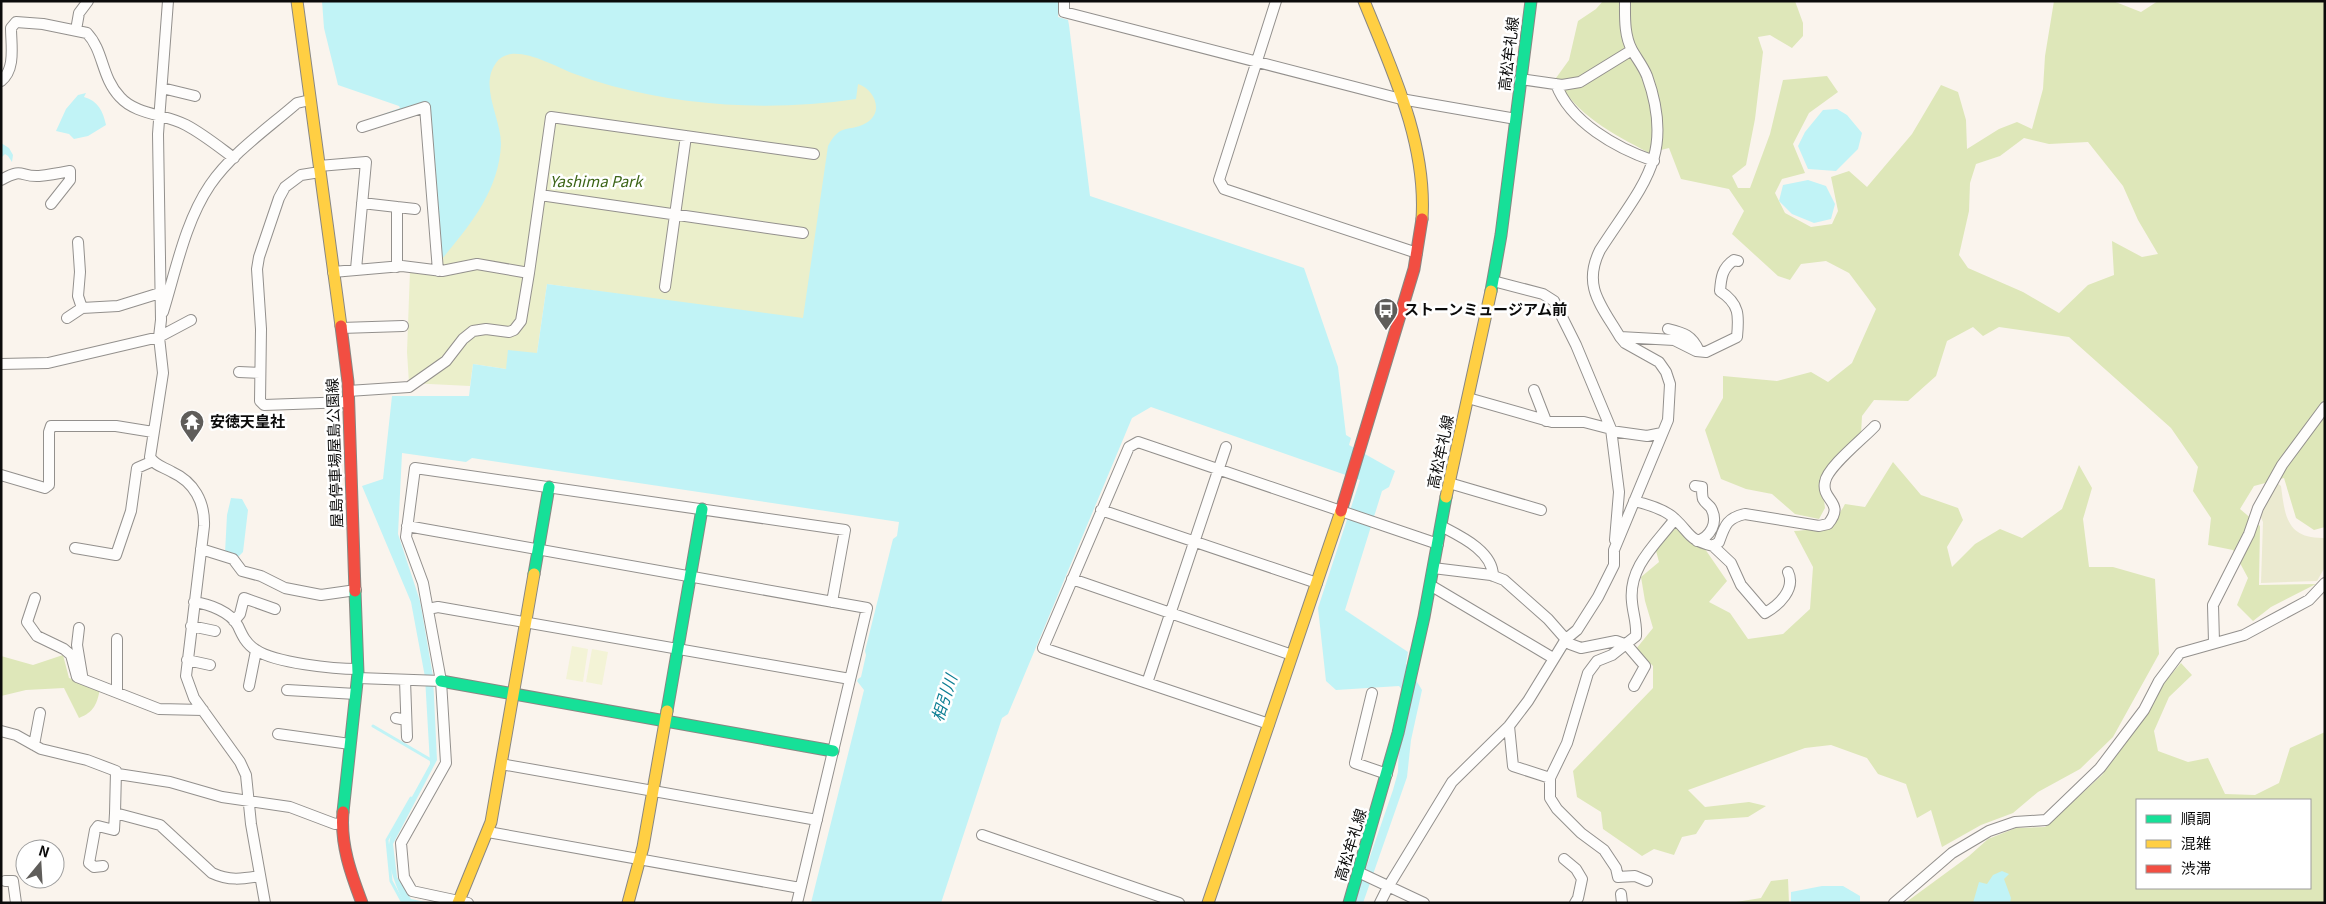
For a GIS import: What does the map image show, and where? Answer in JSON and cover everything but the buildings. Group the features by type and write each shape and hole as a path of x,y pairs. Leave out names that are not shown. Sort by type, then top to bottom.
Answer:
{"street":[{"path":"76,30 79,13 88,1"},
{"path":"168,1 160,116 161,320 159,337 163,374 150,452 153,461 179,475 197,494 204,518 187,660 188,684 203,710 243,768 250,801 251,824 265,903"},
{"name":"屋島停車場屋島公園線","path":"296,1 349,396 358,674 342,823 347,862 362,903"},
{"path":"1064,1 1064,12 1402,99 1516,119"},
{"path":"1276,1 1219,180 1224,189 1417,254"},
{"path":"1208,903 1316,583 1344,512 1350,479 1417,254 1423,202 1421,178 1412,132 1402,99 1364,1"},
{"name":"高松牟礼線","path":"1349,903 1387,774 1430,586 1449,483 1494,281 1531,1"},
{"path":"1614,550 1668,420 1670,384 1666,372 1659,362 1625,343 1620,337 1595,292 1591,279 1592,270 1600,250 1637,195 1654,161 1658,135 1656,106 1642,65 1632,50 1625,25 1624,1"},
{"path":"1,81 7,76 11,65 11,28 16,22 43,24 87,33 92,39 104,73 121,99 135,107 187,125 234,158"},
{"path":"1520,80 1556,84 1580,82 1632,50"},
{"path":"1556,84 1561,97 1579,118 1622,149 1654,161"},
{"path":"162,88 195,96"},
{"path":"161,320 194,214 210,186 234,158 297,103 310,100"},
{"path":"362,126 425,107 438,270"},
{"path":"356,269 366,162 319,169 302,175 285,186 278,198 256,269 261,325 260,401 264,405 349,396 409,387 446,361 463,339 473,331 486,329 509,332 514,330 521,322 530,273 551,117 814,154"},
{"path":"665,287 686,136"},
{"path":"1,180 14,173 23,172 37,176 70,171 70,180 51,204"},
{"path":"540,196 803,233"},
{"path":"362,203 415,209"},
{"path":"397,207 397,267"},
{"path":"78,242 80,272 78,296 82,308"},
{"path":"1620,337 1674,340 1699,351 1706,352 1737,338 1739,317 1737,309 1727,296 1720,291 1722,274 1728,264 1734,260 1738,261"},
{"path":"333,272 397,267 438,270 477,264 530,273"},
{"path":"1380,903 1452,782 1509,726 1528,701 1553,658 1566,639 1577,630 1598,597 1614,565 1619,492 1611,430 1576,345 1554,301 1543,294 1494,281"},
{"path":"67,318 82,308 118,306 160,293"},
{"path":"1,364 48,363 159,337 191,320"},
{"path":"341,328 403,326"},
{"path":"1668,329 1686,333 1694,341 1699,351"},
{"path":"239,372 260,373"},
{"path":"1534,390 1546,421"},
{"path":"1468,398 1546,421 1584,422 1611,430 1647,436 1662,433"},
{"path":"2214,642 2213,605 2249,534 2258,508 2282,465 2325,407"},
{"path":"1,475 44,488 49,485 49,432 51,426 116,426 153,432"},
{"path":"1713,546 1719,542 1724,527 1733,516 1745,514 1818,526 1828,524 1834,516 1835,508 1825,489 1825,480 1831,470 1875,426"},
{"path":"1269,724 1042,648 1129,447 1138,442 1438,544"},
{"path":"1146,683 1226,447"},
{"path":"75,548 116,555 131,511 137,468 153,461"},
{"path":"549,487 488,832 461,902 412,892 404,878 401,844 446,763 438,681 428,609 421,577 406,537 415,468 549,487 702,509 845,530 832,602"},
{"path":"1449,483 1541,510"},
{"path":"1695,486 1702,487 1703,500 1711,508 1713,516 1710,534 1697,541"},
{"path":"1634,501 1648,504 1675,519 1691,538 1713,546 1731,562 1741,585 1764,613 1774,608 1788,592 1791,578 1788,572"},
{"path":"628,903 640,860 653,791 702,509"},
{"path":"1101,510 1316,583"},
{"path":"1647,881 1635,876 1618,877 1616,868 1604,850 1581,833 1557,809 1550,798 1550,778 1567,743 1588,673 1597,661 1612,655 1636,636 1637,623 1632,601 1633,581 1651,546 1658,542 1675,519"},
{"path":"407,526 867,608 797,903"},
{"path":"1441,526 1467,539 1483,554 1493,569 1493,576"},
{"path":"201,549 233,559 242,571 266,578 287,589 321,595 356,590"},
{"path":"1433,568 1493,576 1504,580 1519,591 1548,619 1570,644 1582,648 1616,641 1627,645 1645,666 1634,686"},
{"path":"1072,579 1292,654"},
{"path":"1894,903 1952,853 1989,831 2016,822 2046,820 2100,768 2144,710 2158,681 2180,653 2244,634 2309,600 2325,583"},
{"path":"1430,586 1553,658"},
{"path":"35,598 27,622 37,636 64,649 71,655 77,677 159,709 203,710"},
{"path":"234,621 240,614 244,598 275,610"},
{"path":"194,602 221,610 234,621 241,634 256,651 292,662 358,674 405,680 438,681 833,751"},
{"path":"428,609 438,607 850,679"},
{"path":"191,626 216,631"},
{"path":"79,628 77,645 82,679"},
{"path":"117,639 117,691"},
{"path":"249,686 256,651"},
{"path":"187,660 210,665"},
{"path":"405,680 401,719 407,737"},
{"path":"287,690 356,694"},
{"path":"1372,693 1355,762 1387,774"},
{"path":"34,745 40,713"},
{"path":"1509,726 1513,766 1550,778"},
{"path":"1,731 16,735 34,745 60,755 87,760 118,774 170,782 213,795 290,807 335,824 342,823"},
{"path":"278,734 350,744"},
{"path":"501,764 817,820"},
{"path":"103,866 94,868 89,863 95,830 98,826 114,830 118,774"},
{"path":"115,813 160,825 212,873 238,880 260,876"},
{"path":"488,832 800,888"},
{"path":"982,835 1179,903"},
{"path":"1564,859 1576,869 1582,879 1578,898 1574,903"},
{"path":"1358,872 1424,903"},
{"path":"4,881 13,881 16,903"}],"green space":[{"path":"1603,1 1795,1 1803,23 1803,36 1792,48 1770,35 1758,37 1763,52 1755,119 1746,165 1732,176 1738,188 1750,188 1770,134 1783,80 1827,76 1838,92 1809,113 1793,144 1805,173 1782,179 1775,193 1785,213 1811,227 1832,224 1838,211 1831,177 1849,171 1867,187 1912,134 1941,85 1958,92 1966,120 1967,149 1999,129 2017,122 2032,129 2043,89 2045,56 2054,1 2113,1 2141,12 2158,1 2325,1 2325,527 2314,530 2296,518 2284,478 2254,486 2240,509 2260,526 2259,585 2316,584 2271,607 2253,621 2237,605 2248,578 2233,550 2208,545 2211,518 2193,491 2198,467 2171,428 2069,337 1999,327 1983,336 1973,327 1947,341 1936,376 1908,401 1874,400 1862,416 1861,434 1821,477 1825,508 1819,519 1795,514 1772,494 1746,489 1721,479 1705,430 1723,398 1723,376 1777,381 1811,372 1828,382 1852,363 1876,309 1849,273 1826,261 1801,264 1790,280 1778,276 1732,234 1744,211 1729,189 1681,179 1669,148 1649,153 1596,122 1574,103 1556,78 1569,60 1578,21 1596,9","holes":["2024,138 2049,144 2088,142 2123,186 2138,220 2158,254 2142,257 2112,241 2114,275 2088,285 2059,313 2023,292 1968,268 1959,255 1969,211 1970,183 1976,164 2000,156"]},
{"name":"Yashima Park","path":"504,46 857,82 874,92 878,109 804,320 547,284 537,353 506,369 473,364 470,386 409,383 407,352 410,270 439,268 476,86"},
{"path":"1893,462 1921,495 1958,508 1963,520 1947,547 1952,567 1975,544 2000,529 2022,538 2062,509 2079,465 2092,488 2083,519 2089,567 2113,567 2155,579 2159,654 2113,737 2080,769 2038,792 2013,813 1981,825 1942,847 1931,810 1917,818 1906,784 1878,774 1867,758 1831,745 1805,748 1688,790 1705,807 1749,802 1766,806 1748,817 1705,820 1696,834 1682,837 1674,855 1654,849 1642,856 1603,829 1601,812 1577,797 1573,771 1653,688 1653,666 1636,649 1653,628 1645,601 1641,577 1659,562 1655,547 1675,527 1705,549 1727,581 1709,602 1730,613 1748,639 1783,634 1810,609 1813,567 1794,531 1811,530 1830,523 1840,513 1845,504 1865,507"},
{"path":"2276,482 2281,486 2284,507 2290,524 2295,530 2303,535 2325,538 2325,567 2317,581 2261,583 2263,522 2258,510"},
{"path":"572,646 588,649 583,682 566,679"},
{"path":"592,649 608,652 602,685 586,682"},
{"path":"63,655 69,678 100,689 96,703 88,713 79,718 64,688 26,690 1,696 1,656 33,665"},
{"path":"2181,663 2192,675 2169,697 2154,731 2158,751 2188,762 2208,758 2225,794 2255,795 2279,783 2290,748 2325,732 2325,903 1905,903 1969,856 1988,839 2016,828 2045,827 2102,775 2143,719 2162,685"},
{"path":"1788,879 1789,903 1730,903 1761,898 1771,881"}],"water":[{"name":"相引川","path":"322,1 1059,1 1058,17 1068,20 1069,25 1090,196 1304,268 1338,367 1346,435 1351,438 1349,445 1395,471 1389,487 1382,491 1345,610 1408,652 1406,664 1422,690 1411,740 1407,777 1363,903 1354,903 1398,772 1399,741 1410,700 1399,686 1336,690 1326,681 1318,608 1360,480 1151,407 1132,418 1008,714 1002,718 941,903 811,903 864,690 857,681 861,677 866,655 865,651 893,539 897,536 899,522 472,458 466,462 402,453 398,534 420,601 433,676 437,760 393,844 397,877 411,899 430,903 404,903 391,870 389,844 391,835 430,764 425,677 411,602 362,486 383,479 392,396 469,396 473,364 506,369 508,350 537,353 547,284 803,318 828,146 841,131 866,123 872,118 876,107 873,96 858,84 856,99 826,103 764,106 702,103 672,99 612,86 577,75 534,57 518,54 507,55 500,58 496,63 491,72 490,82 490,92 501,144 495,177 489,192 472,220 442,259 429,105 364,126 362,122 400,108 399,106 338,85 324,28"},
{"path":"86,93 84,97 93,101 99,107 106,125 88,136 74,139 69,134 56,131 66,109 78,95"},
{"path":"1837,109 1847,115 1862,133 1858,149 1836,171 1808,169 1798,146 1805,132 1823,110"},
{"path":"1,143 9,148 13,155 12,162 5,154 1,158"},
{"path":"1808,180 1826,186 1835,204 1831,219 1814,223 1792,214 1779,201 1783,185"},
{"path":"231,498 242,499 248,510 243,552 238,557 225,553 227,515"},
{"path":"2002,871 2009,874 2004,879 2011,898 2010,903 1973,903 1979,882 1987,884 1993,875"},
{"path":"1822,886 1843,886 1860,896 1860,903 1791,903 1791,892"}],"waterway":[{"path":"373,726 431,760"},
{"path":"403,903 391,881 387,840 411,798"}],"traffic: fast":[{"path":"1491,291 1501,235 1531,1"},
{"path":"534,574 549,487"},
{"path":"1349,903 1398,733 1424,617 1446,497"},
{"path":"667,711 702,509"},
{"path":"343,812 358,673 355,591"},
{"path":"441,681 833,751"}],"traffic: slow":[{"path":"297,1 341,326"},
{"path":"1364,1 1396,80 1413,135 1419,163 1422,219"},
{"path":"1446,497 1491,291"},
{"path":"1208,903 1341,511"},
{"path":"458,903 491,822 534,574"},
{"path":"628,903 643,847 667,711"}],"traffic: jam":[{"path":"1341,511 1414,269 1422,219"},
{"path":"341,326 348,382 355,591"},
{"path":"343,812 345,847 350,870 362,903"}],"place":[{"name":"ストーンミュージアム前","path":"1386,331"},
{"name":"安徳天皇社","path":"192,443"}]}
